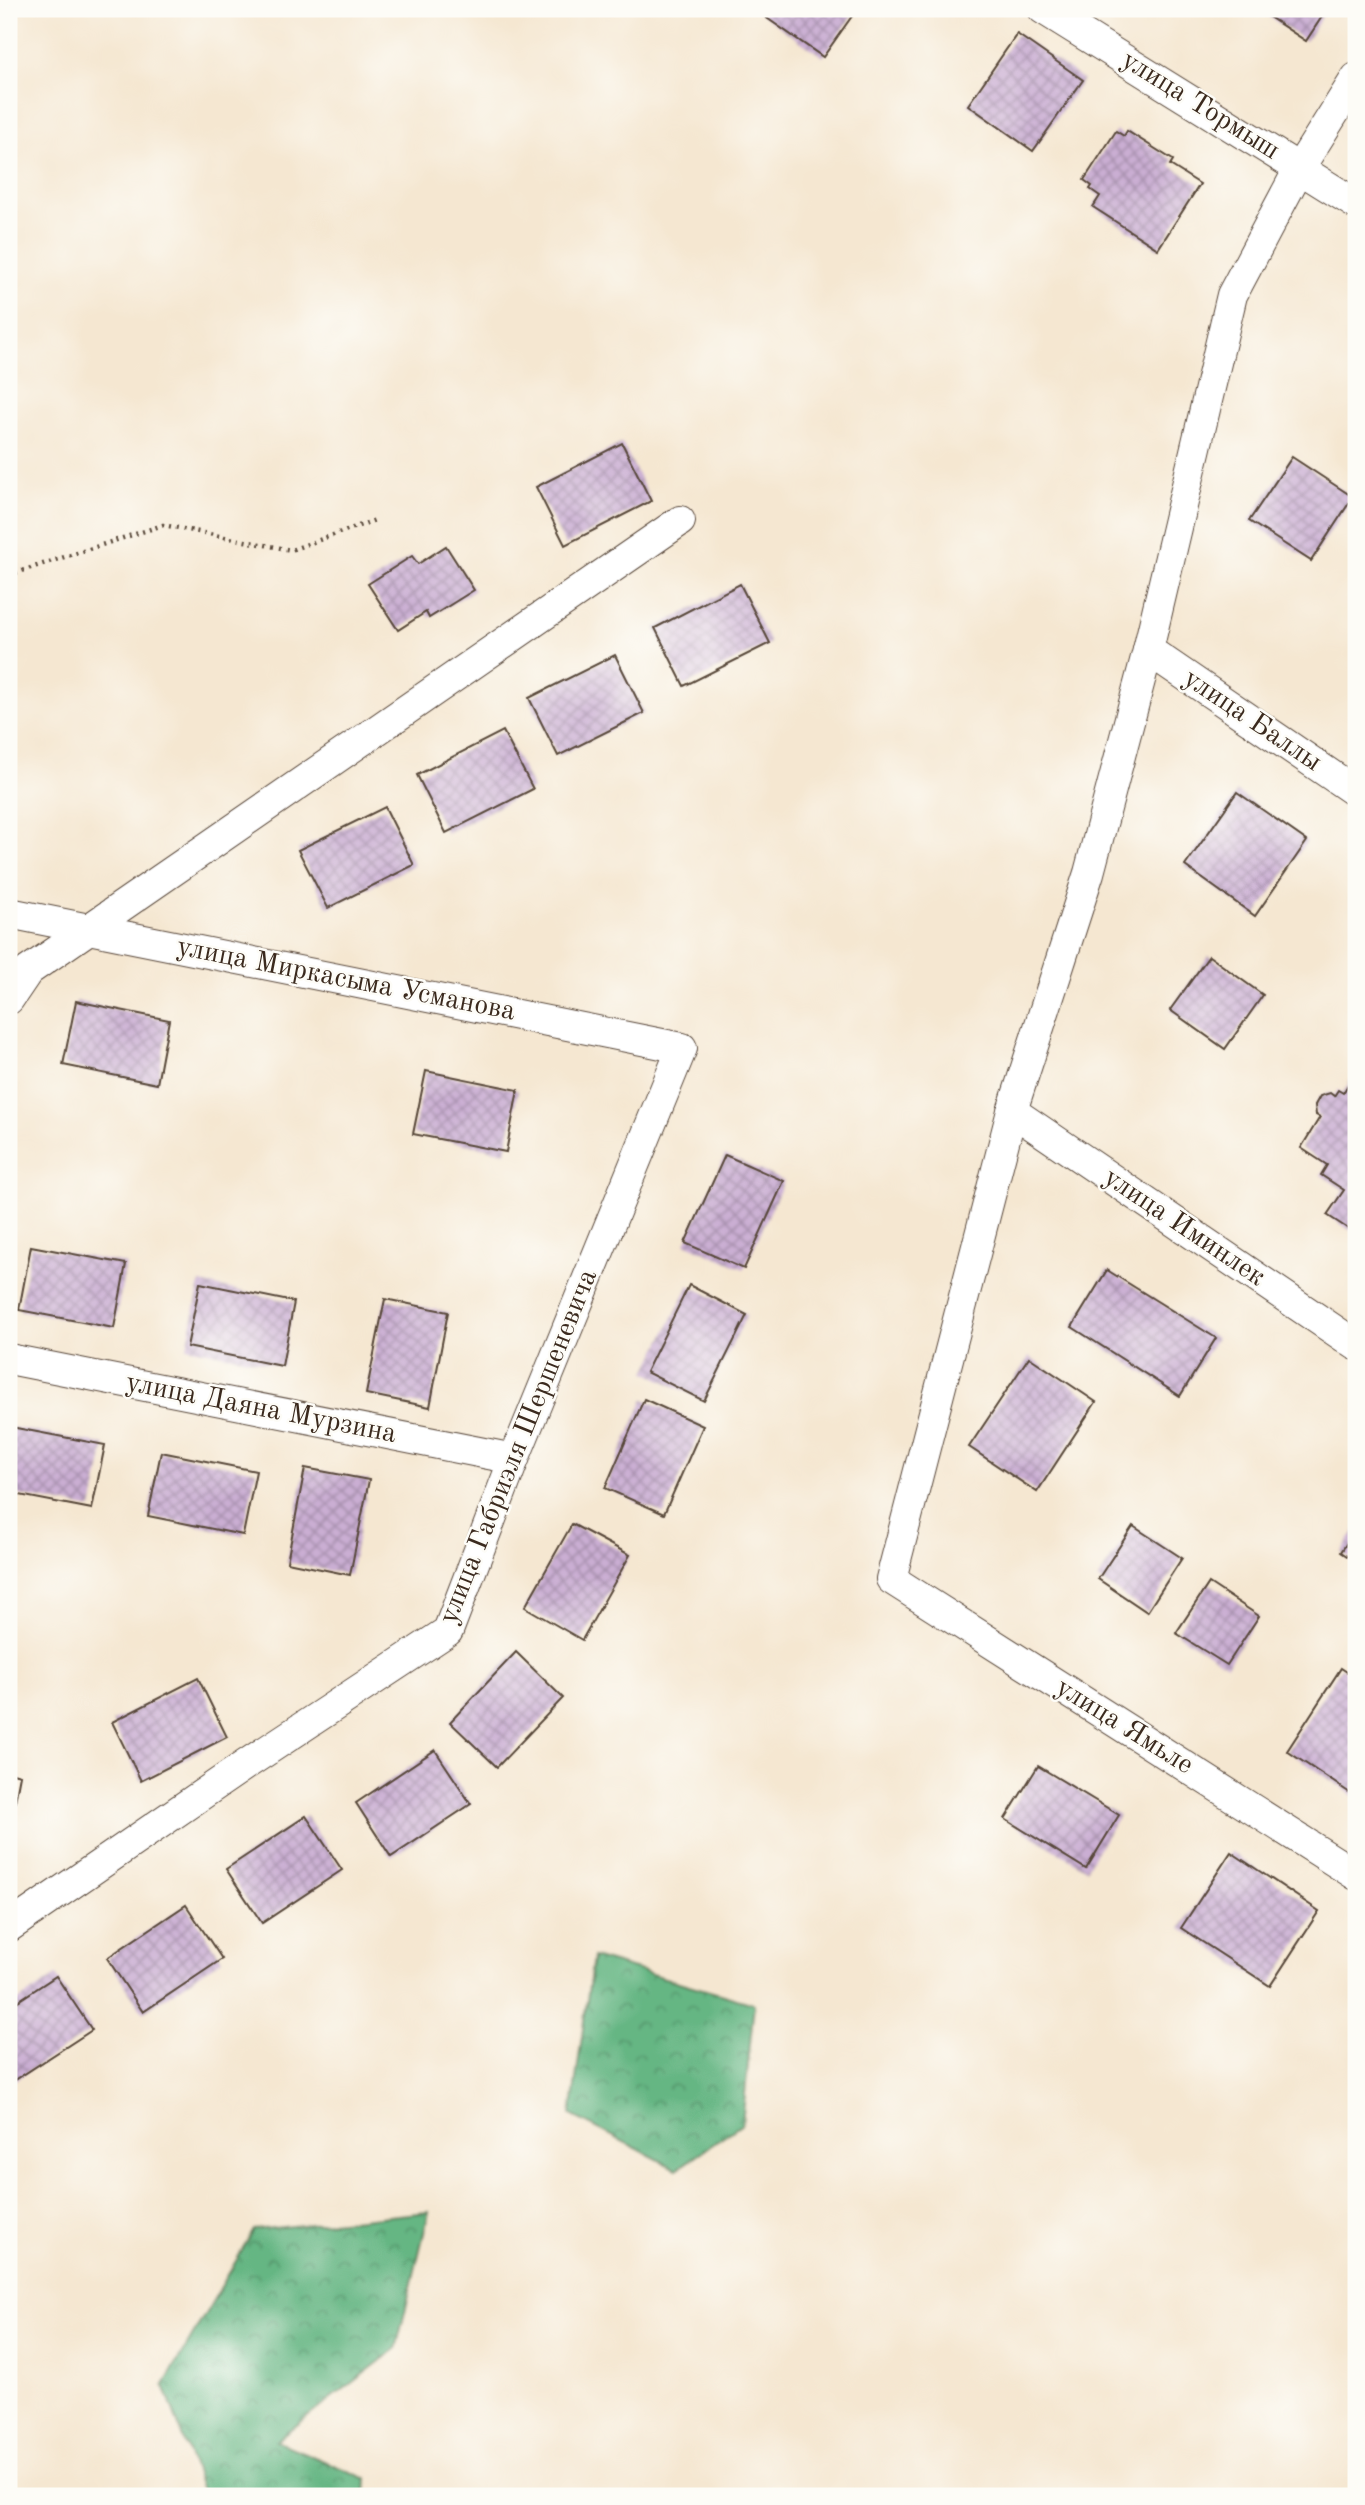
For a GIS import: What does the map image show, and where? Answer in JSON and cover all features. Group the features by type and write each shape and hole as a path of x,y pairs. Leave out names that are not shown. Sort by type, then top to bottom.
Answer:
{"street":[{"name":"улица Тормыш","path":"1043,9 1356,204"},
{"path":"1012,1111 1089,873 1149,650 1232,295 1300,167 1356,78"},
{"path":"9,999 28,971 680,521"},
{"name":"улица Баллы","path":"1149,650 1356,792"},
{"name":"улица Миркасыма Усманова","path":"9,913 682,1048"},
{"name":"улица Габриэля Шершеневича","path":"9,1927 23,1905 245,1765 448,1631 514,1459 682,1048"},
{"name":"улица Иминлек","path":"1012,1111 1356,1345"},
{"name":"улица Ямьле","path":"1012,1111 891,1579 1356,1875"},
{"name":"улица Даяна Мурзина","path":"9,1359 514,1459"}],"path":[{"path":"9,575 163,525 291,550 377,519"}],"green space":[{"path":"593,1957 754,2004 742,2124 677,2169 571,2115"},
{"path":"429,2212 396,2349 276,2441 367,2479 366,2496 204,2496 164,2385 254,2230"}],"building":[{"path":"765,9 857,9 823,57 761,14"},
{"path":"1257,9 1327,9 1306,41"},
{"path":"1017,34 1083,80 1033,151 968,105"},
{"path":"1116,131 1124,136 1127,131 1173,160 1170,165 1200,184 1158,249 1093,207 1100,196 1090,189 1092,186 1084,180"},
{"path":"622,443 651,501 565,545 536,487"},
{"path":"1292,457 1353,497 1311,561 1249,521"},
{"path":"446,546 474,590 429,618 426,612 398,630 368,584 412,556 418,564"},
{"path":"740,584 770,643 684,686 655,628"},
{"path":"615,655 644,713 558,756 529,698"},
{"path":"503,731 533,789 446,833 417,775"},
{"path":"1237,792 1307,841 1255,916 1185,866"},
{"path":"385,807 414,865 328,908 298,850"},
{"path":"1209,956 1263,995 1225,1049 1170,1010"},
{"path":"76,1001 169,1020 157,1084 63,1065"},
{"path":"426,1071 518,1090 506,1152 413,1134"},
{"path":"1353,1077 1356,1079 1356,1234 1327,1215 1344,1190 1321,1175 1327,1165 1301,1148 1320,1117 1316,1115 1315,1105 1320,1096 1330,1093 1334,1096 1338,1090 1343,1093"},
{"path":"725,1155 784,1181 744,1269 685,1243"},
{"path":"31,1246 126,1264 114,1328 19,1310"},
{"path":"1107,1270 1216,1338 1180,1396 1072,1327"},
{"path":"200,1283 294,1302 282,1366 187,1347"},
{"path":"689,1285 747,1315 704,1401 646,1372"},
{"path":"385,1299 448,1312 430,1407 366,1394"},
{"path":"1029,1357 1096,1402 1037,1492 969,1447"},
{"path":"644,1399 703,1426 664,1514 605,1488"},
{"path":"11,1427 105,1445 92,1509 9,1493"},
{"path":"161,1452 256,1471 243,1535 148,1516"},
{"path":"305,1468 369,1480 350,1575 287,1562"},
{"path":"572,1524 630,1555 582,1640 525,1607"},
{"path":"1133,1526 1182,1558 1147,1612 1098,1579"},
{"path":"1356,1529 1356,1562 1341,1552"},
{"path":"1209,1583 1259,1616 1227,1665 1176,1633"},
{"path":"516,1652 563,1698 497,1767 450,1722"},
{"path":"1341,1668 1356,1678 1356,1797 1287,1751"},
{"path":"198,1678 227,1737 141,1781 112,1722"},
{"path":"435,1750 471,1804 391,1857 356,1803"},
{"path":"1038,1766 1119,1815 1086,1869 1005,1819"},
{"path":"9,1772 20,1775 10,1828 9,1828"},
{"path":"306,1816 342,1870 262,1923 226,1869"},
{"path":"1231,1852 1319,1911 1270,1986 1181,1928"},
{"path":"186,1905 222,1959 143,2012 107,1958"},
{"path":"56,1976 92,2030 12,2082 9,2077 9,2007"}]}
